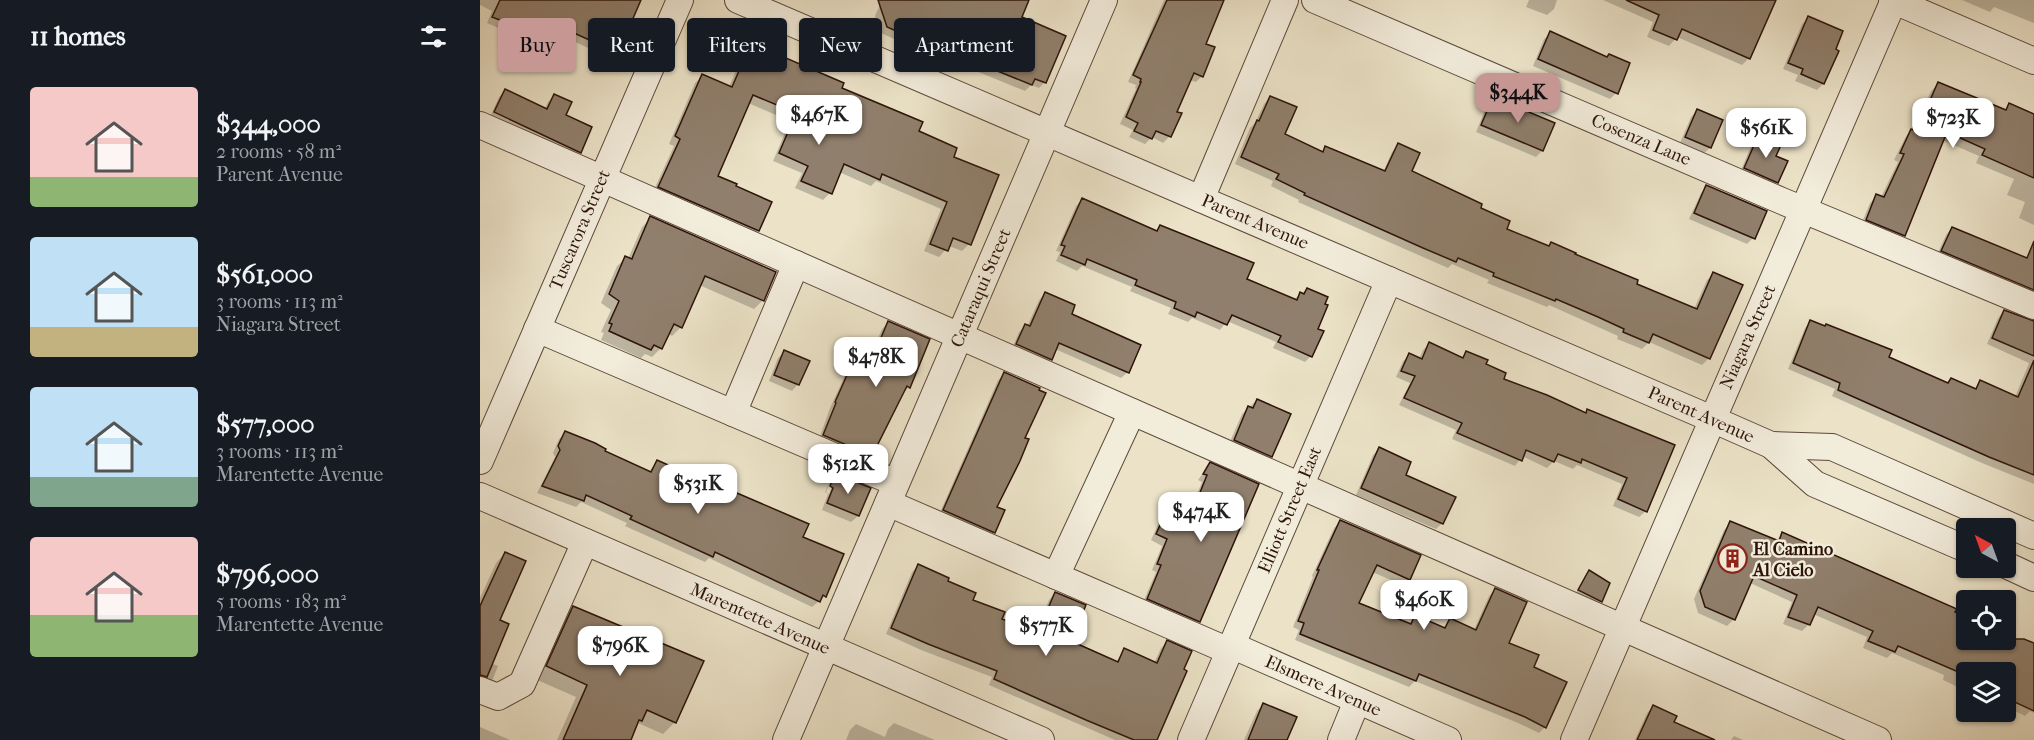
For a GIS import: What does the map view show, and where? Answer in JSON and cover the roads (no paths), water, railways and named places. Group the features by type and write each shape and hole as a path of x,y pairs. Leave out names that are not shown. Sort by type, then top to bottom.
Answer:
{"street":[{"name":"Tuscarora Street","path":"480,461 680,0"},
{"name":"Parent Avenue","path":"738,0 1712,419 1771,446 1815,484 1956,545"},
{"name":"Cataraqui Street","path":"786,740 1104,0"},
{"path":"1201,199 1285,0"},
{"name":"Cosenza Lane","path":"1315,0 1803,210 2034,306"},
{"path":"1893,0 2034,61"},
{"name":"Niagara Street","path":"1574,740 1893,0"},
{"path":"480,125 1878,740"},
{"path":"733,413 796,264"},
{"name":"Elliott Street East","path":"1191,740 1389,280"},
{"name":"Elsmere Avenue","path":"537,329 733,413 1056,576 1448,740"},
{"path":"1056,576 1132,412"},
{"name":"Parent Avenue","path":"1771,446 1832,447 1987,518"},
{"name":"Marentette Avenue","path":"480,496 1041,740"},
{"name":"Parent Avenue","path":"2016,530 2034,536"},
{"path":"480,690 498,697 522,684 585,542"},
{"path":"2016,570 2034,578"},
{"path":"1341,740 1357,701"}],"place":[{"name":"El Camino Al Cielo","path":"1732,559"}]}
